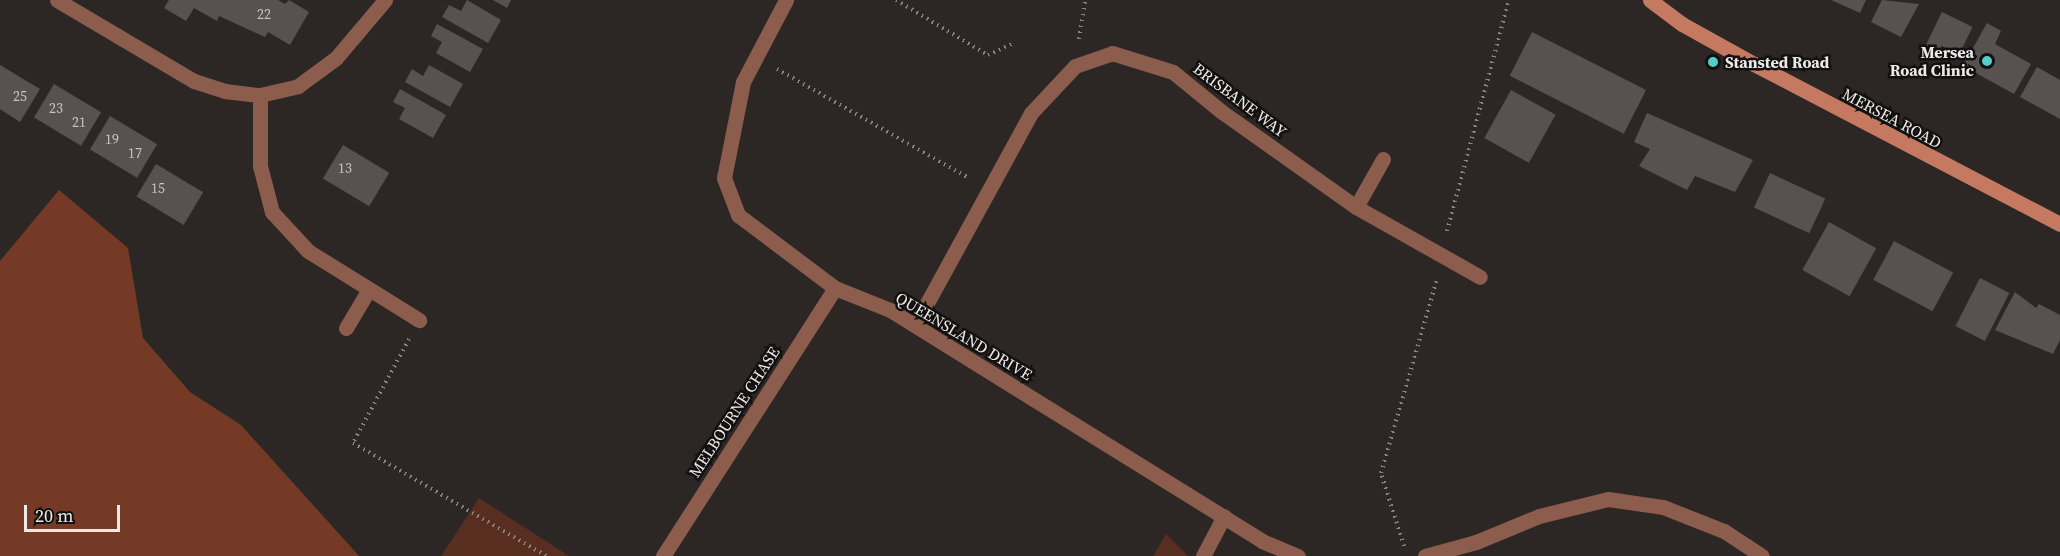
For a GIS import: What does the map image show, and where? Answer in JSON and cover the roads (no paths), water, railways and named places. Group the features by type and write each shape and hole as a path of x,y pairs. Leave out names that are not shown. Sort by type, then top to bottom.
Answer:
{"main road":[{"name":"MERSEA ROAD","path":"1650,0 1682,24 1754,64 2060,224"}],"street":[{"path":"57,0 194,81 225,91 260,95 298,86 336,58 384,0"},
{"name":"QUEENSLAND DRIVE","path":"786,0 743,82 724,178 738,215 835,288 915,325 1262,541 1298,556"},
{"name":"BRISBANE WAY","path":"915,325 1031,113 1075,66 1112,53 1173,72 1222,112 1356,207 1480,278"},
{"path":"260,95 260,166 272,212 308,251 368,291 419,320"},
{"path":"1356,207 1383,159"},
{"name":"MELBOURNE CHASE","path":"663,556 835,288"},
{"path":"346,328 368,291"},
{"path":"1425,556 1476,542 1539,516 1608,499 1663,507 1724,531 1762,556"},
{"path":"1203,556 1224,516"}],"place":[{"name":"Mersea Road Clinic","path":"1987,61"},
{"name":"Stansted Road","path":"1713,62"}]}
